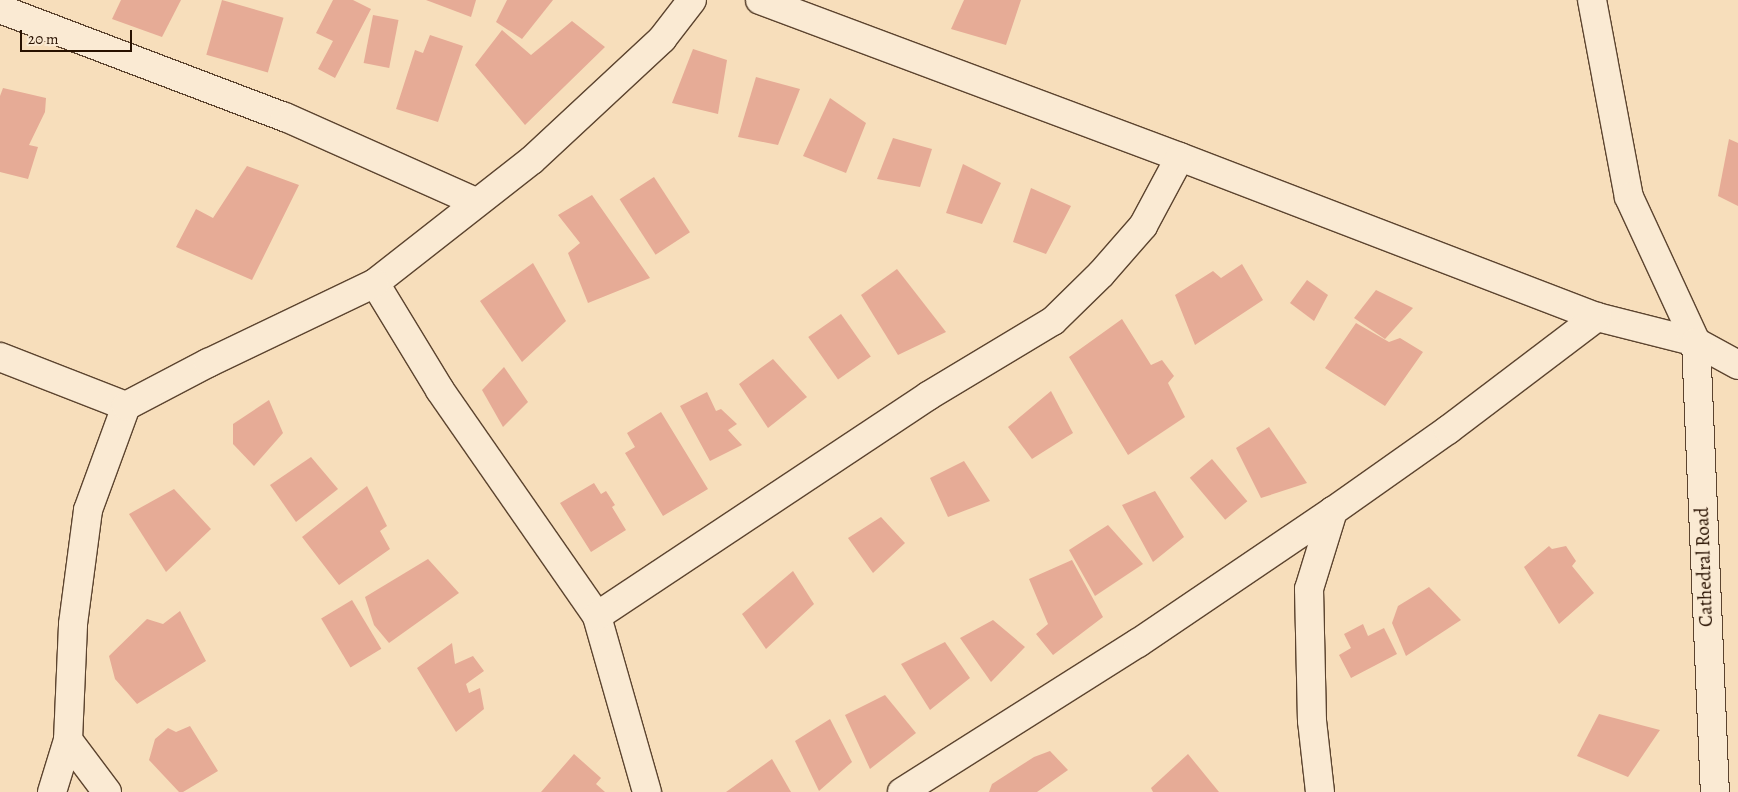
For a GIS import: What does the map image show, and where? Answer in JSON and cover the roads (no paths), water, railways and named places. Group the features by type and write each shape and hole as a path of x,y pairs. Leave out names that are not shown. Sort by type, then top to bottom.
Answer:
{"street":[{"path":"52,792 68,740 73,624 88,510 126,406 208,362 375,283 532,160 662,39 692,0"},
{"path":"760,0 1180,157 1597,317 1696,342 1738,365"},
{"path":"1592,0 1629,197 1696,342"},
{"path":"0,9 285,117 476,202"},
{"path":"597,616 928,396 1053,321 1101,274 1143,226 1180,157"},
{"path":"375,283 440,390 597,616 647,792"},
{"path":"902,792 1138,643 1333,511 1448,430 1597,317"},
{"name":"Cathedral Road","path":"1696,342 1715,792"},
{"path":"0,356 126,406"},
{"path":"1320,792 1312,721 1309,590 1333,511"},
{"path":"68,740 107,792"}]}
